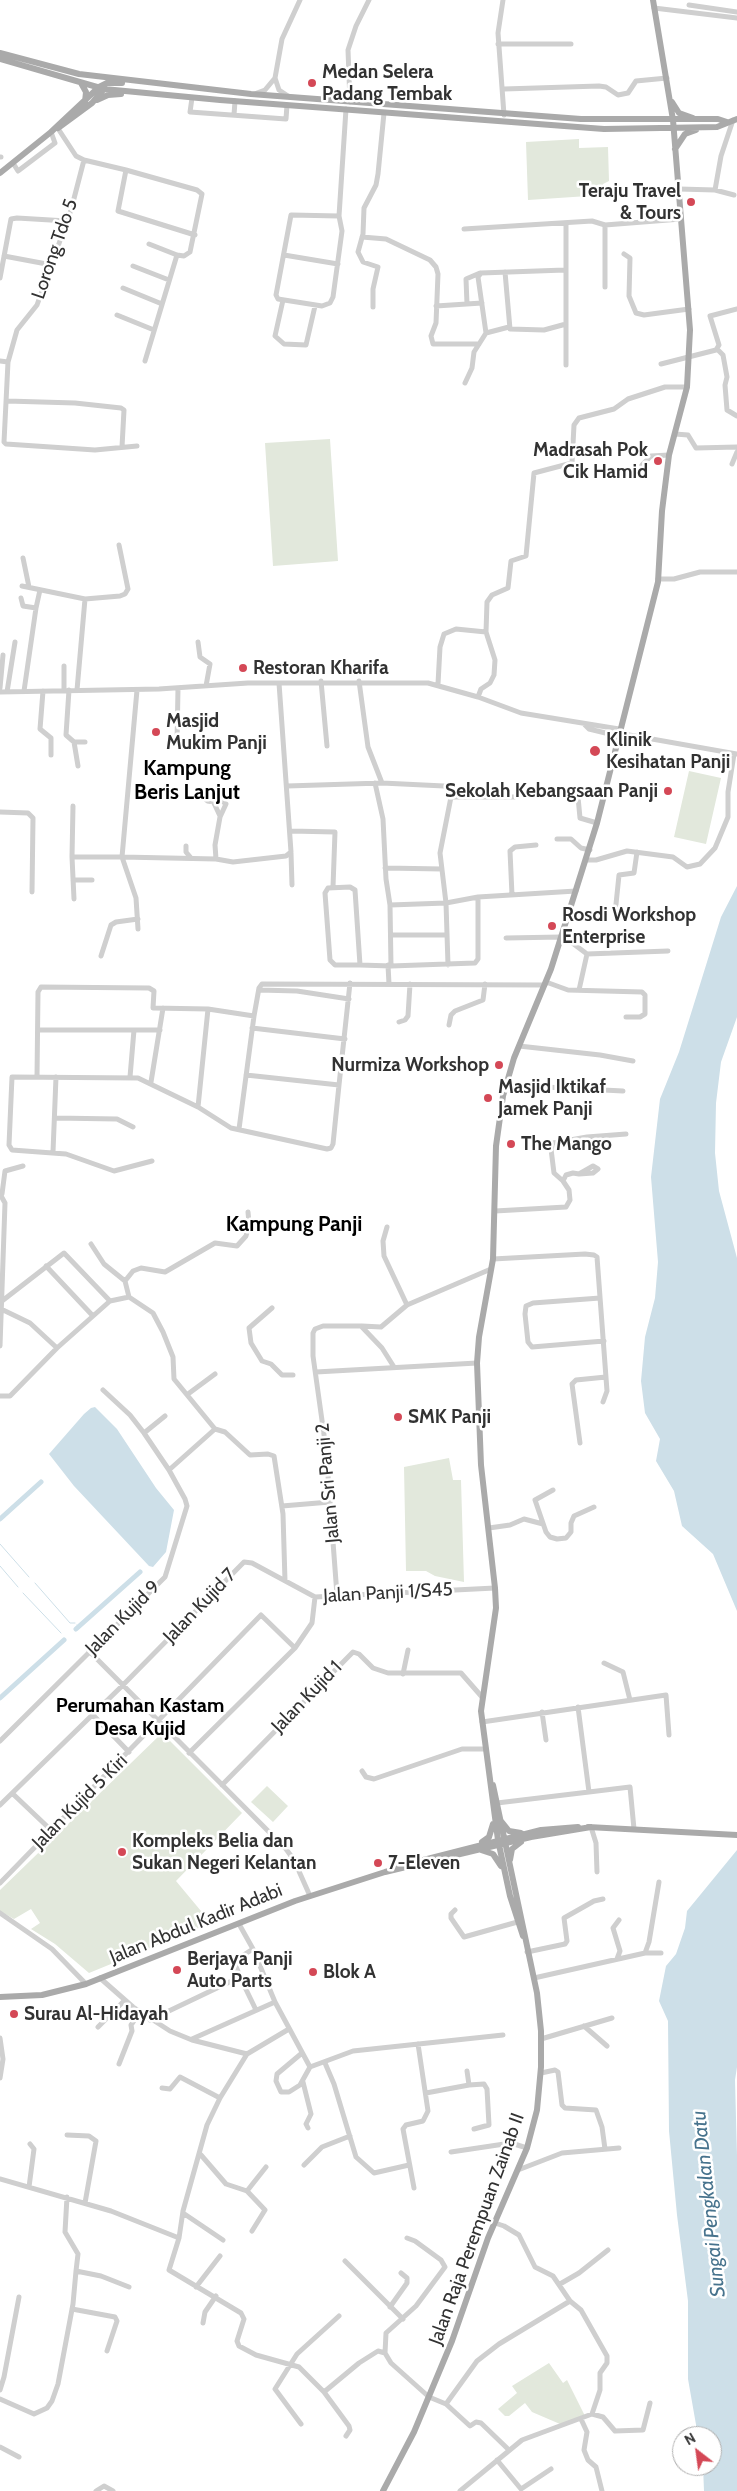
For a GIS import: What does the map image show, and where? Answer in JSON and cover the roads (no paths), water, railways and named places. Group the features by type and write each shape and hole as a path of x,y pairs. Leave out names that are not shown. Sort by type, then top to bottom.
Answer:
{"main road":[{"path":"508,1874 496,1819 482,1722 482,1698 496,1608 496,1588 481,1465 477,1363 480,1320 494,1259 497,1138 506,1085 519,1046 545,984 590,850 658,579 662,511 669,455 687,387 690,356 688,309 679,189 674,150 674,128 653,0"},
{"path":"0,52 79,74 251,94 504,115 605,121 733,120"},
{"path":"0,59 81,83 136,92 192,98 582,128 704,128 717,127 733,120"},
{"path":"79,74 102,87 150,83"},
{"path":"81,83 86,92 84,102"},
{"path":"55,129 102,87"},
{"path":"92,103 102,87"},
{"path":"0,174 55,129 92,103 108,95 136,92"},
{"path":"670,99 679,113 701,120"},
{"path":"674,150 685,134 704,128"},
{"path":"486,1749 497,1803 496,1819 493,1832 478,1847 493,1854 508,1874"},
{"path":"496,1819 509,1831 531,1835 591,1828 736,1835"},
{"path":"508,1874 512,1849 531,1835"},
{"name":"Jalan Abdul Kadir Adabi","path":"0,2001 50,1993 86,1984 310,1896 385,1872 531,1835"},
{"name":"Jalan Raja Perempuan Zainab II","path":"383,2491 401,2460 452,2341 495,2224 518,2170 537,2110 541,2073 541,2039 534,1978 508,1874"},
{"name":"Jalan Abdul Kadir Adabi","path":"0,1997 17,1997"}],"street":[{"path":"251,94 266,90 275,78 282,39 300,0"},
{"path":"350,102 348,50 356,26 369,0"},
{"path":"503,0 500,11 498,44 504,89 504,115"},
{"path":"688,12 689,2 737,12"},
{"path":"654,8 737,18"},
{"path":"498,44 571,44"},
{"path":"275,78 279,90 289,96"},
{"path":"504,89 599,86 606,87 618,95 628,93 636,81 667,78"},
{"path":"192,98 190,112 286,119 287,105"},
{"path":"234,115 235,101"},
{"path":"339,216 290,215 276,295 278,299 315,306 330,303 333,297 342,231 339,216 346,110"},
{"path":"373,307 373,289 378,267 363,262 359,256 364,208 376,185 378,174 384,112"},
{"path":"715,190 721,156 733,120"},
{"path":"55,129 76,156 84,160 197,190 202,194 190,252 184,256 177,255 149,244"},
{"path":"13,163 18,171 55,143 55,129"},
{"name":"Lorong Tdo 5","path":"84,160 67,221 37,305 17,330 8,362 4,444 95,450 122,447"},
{"path":"126,170 118,211 195,234"},
{"path":"679,189 715,190 734,195"},
{"path":"0,278 9,222 17,218 67,221"},
{"path":"464,229 592,221 605,225 681,219"},
{"path":"566,223 566,365"},
{"path":"605,225 605,287"},
{"path":"362,237 386,239 434,263 438,274 435,324 431,336 433,344 479,344"},
{"path":"624,254 630,258 629,296 636,313 644,315 688,309"},
{"path":"145,361 177,255"},
{"path":"284,255 338,264"},
{"path":"4,256 52,265"},
{"path":"133,266 169,280"},
{"path":"467,304 466,279 481,273 565,270"},
{"path":"505,272 509,327"},
{"path":"465,383 472,368 474,352 486,333 478,277 481,273"},
{"path":"123,288 162,304"},
{"path":"283,300 275,336 284,344 306,345 315,306"},
{"path":"436,306 482,303"},
{"path":"737,309 710,316 718,345 717,349 723,355 727,377 725,386 727,410 737,416"},
{"path":"118,315 154,330"},
{"path":"486,333 509,327 515,331 544,330 566,324"},
{"path":"661,364 717,349"},
{"path":"0,361 8,362"},
{"path":"478,697 481,688 490,683 494,675 495,660 486,632 488,598 507,590 510,583 510,563 526,556 534,473 572,463 575,422 580,418 614,409 628,399 666,387 687,387"},
{"path":"7,401 75,403 124,410 122,447 137,446"},
{"path":"675,434 688,435 696,448 737,447"},
{"path":"732,464 737,452"},
{"path":"642,465 651,456 669,455"},
{"path":"22,586 85,598 120,596 127,591 128,586 119,545"},
{"path":"24,558 29,588"},
{"path":"658,579 674,579 700,572 737,572"},
{"path":"24,692 40,590"},
{"path":"21,598 22,606 36,608"},
{"path":"77,690 85,598"},
{"path":"438,684 440,647 444,634 456,629 486,632"},
{"path":"7,692 16,642"},
{"path":"198,642 200,657 210,664 206,686"},
{"path":"3,655 0,690 7,692 137,690 360,681 438,684 521,713 585,725 589,729 735,754 728,792 728,817 713,851 700,864 691,867 684,866 673,857 625,851 596,860 586,860"},
{"path":"64,666 67,690 66,734 74,742 78,766"},
{"path":"360,681 368,747 382,783"},
{"path":"321,682 328,746"},
{"path":"279,683 291,831 292,885"},
{"path":"177,743 178,688"},
{"path":"137,690 122,856 136,898 138,929"},
{"path":"43,691 40,729 52,738 51,755"},
{"path":"74,742 85,742"},
{"path":"375,783 383,819 385,868 390,905 389,984"},
{"path":"287,786 382,783 444,786 450,789 451,797 441,846 446,903 448,965"},
{"path":"451,797 514,797 539,790 575,793 578,797 580,818 597,823"},
{"path":"216,859 220,817 226,804 214,799 220,817"},
{"path":"73,806 72,857 74,899"},
{"path":"0,812 28,813 33,818 32,892"},
{"path":"291,831 335,832 333,887"},
{"path":"557,839 571,838 581,848 590,850"},
{"path":"512,895 510,850 515,847 536,844"},
{"path":"186,846 186,852 191,858"},
{"path":"72,857 191,858 233,862 286,856 291,852"},
{"path":"615,914 619,875 634,873 637,852"},
{"path":"385,868 442,869"},
{"path":"73,880 92,880"},
{"path":"360,965 355,890 352,888 328,888 325,893 330,962 335,965 390,966 473,964 478,961 478,897"},
{"path":"390,905 446,903 478,897 576,891"},
{"path":"101,956 111,925 116,922 138,919"},
{"path":"391,935 446,935"},
{"path":"506,938 561,938 575,944 587,954 668,951"},
{"path":"579,990 587,954"},
{"path":"152,1161 114,1171 66,1154 14,1151 9,1147 12,1077 130,1077 151,1082 198,1107 229,1127 329,1149 333,1144 350,983"},
{"path":"239,1129 258,990 264,984 545,984 563,989 642,992 645,995 645,1014 640,1017 626,1016"},
{"path":"399,1022 405,1020 408,1016 410,984"},
{"path":"449,1025 451,1015 455,1011 483,1000 485,984"},
{"path":"37,1077 38,992 43,986 149,988 154,991 153,1008 208,1009 254,1016"},
{"path":"258,990 297,991 349,1000"},
{"path":"151,1082 163,1008"},
{"path":"198,1107 208,1009"},
{"path":"252,1028 345,1039"},
{"path":"38,1030 160,1030"},
{"path":"130,1077 134,1030"},
{"path":"519,1046 600,1055 633,1061"},
{"path":"246,1075 339,1085"},
{"path":"53,1152 56,1078"},
{"path":"506,1085 623,1091"},
{"path":"55,1118 116,1119 133,1127"},
{"path":"495,1211 566,1207 570,1200 569,1190 563,1180 554,1173 551,1149 553,1143 587,1137 626,1134"},
{"path":"0,1346 5,1203 1,1194 5,1171 23,1166"},
{"path":"563,1180 569,1173 579,1174"},
{"path":"125,1281 133,1271 141,1268 165,1272 214,1244 237,1246 246,1236 249,1224 248,1212"},
{"path":"387,1227 383,1242 384,1256 407,1305"},
{"path":"91,1244 101,1260 125,1281 129,1297 154,1314 173,1357 173,1378 215,1429 225,1432 250,1454 272,1455 276,1460 282,1506 285,1581"},
{"path":"2,1302 65,1253 110,1301"},
{"path":"494,1259 594,1255 598,1259 607,1391 603,1402"},
{"path":"46,1266 92,1316"},
{"path":"361,1326 381,1328 407,1305 491,1269"},
{"path":"0,1396 10,1397 57,1348 110,1301 129,1297"},
{"path":"600,1298 533,1303 526,1306 525,1314 528,1342 531,1346 604,1341"},
{"path":"272,1308 249,1328 251,1343 262,1361 270,1364 282,1375 292,1375"},
{"path":"1,1309 30,1323 57,1348"},
{"name":"Jalan Sri Panji 2","path":"337,1595 324,1424 312,1337 315,1329 328,1325 361,1326"},
{"path":"361,1326 382,1348 394,1367"},
{"path":"316,1372 477,1363"},
{"path":"188,1394 214,1374"},
{"path":"580,1443 572,1384 576,1380 606,1377"},
{"name":"Jalan Kujid 9","path":"0,1741 165,1577 187,1504 169,1470 144,1433 130,1415 103,1390"},
{"path":"144,1433 165,1416"},
{"path":"169,1470 215,1429"},
{"path":"553,1490 535,1500 543,1524 550,1537 557,1540 566,1538 571,1532 571,1523 574,1516 594,1507"},
{"path":"282,1506 330,1502"},
{"path":"489,1528 510,1525 524,1519 543,1524"},
{"name":"Jalan Kujid 7","path":"0,1805 123,1685 241,1564 246,1562 252,1563 285,1581"},
{"name":"Jalan Panji 1/S45","path":"285,1581 315,1597 496,1588"},
{"path":"190,1753 295,1648 312,1623 315,1597"},
{"name":"Jalan Kujid 5 Kiri","path":"0,1883 261,1615 295,1648"},
{"path":"403,1674 408,1650"},
{"path":"89,1652 290,1854 310,1896"},
{"name":"Jalan Kujid 1","path":"222,1785 351,1653 357,1653 380,1672 403,1674 461,1673 482,1698"},
{"path":"604,1663 622,1672 630,1700"},
{"path":"482,1722 578,1706 666,1695 669,1735"},
{"path":"578,1706 589,1792"},
{"path":"542,1712 546,1740"},
{"path":"93,1715 129,1752"},
{"path":"362,1771 366,1777 374,1779 462,1749 486,1749"},
{"path":"497,1803 630,1787 634,1829"},
{"path":"13,1794 52,1831"},
{"path":"591,1828 596,1843 596,1872"},
{"path":"645,1953 649,1942 659,1882"},
{"path":"527,1952 565,1944 567,1941 564,1918 594,1901 603,1899"},
{"path":"455,1910 450,1916 464,1937 520,1922"},
{"path":"0,1913 52,1949 86,1984"},
{"path":"617,1959 620,1951 613,1925 619,1920"},
{"path":"239,1924 253,1949 275,2002 310,2067"},
{"path":"253,1949 234,1961 256,2010"},
{"path":"534,1978 645,1953 661,1952"},
{"path":"150,2020 240,1977"},
{"path":"100,1978 150,2020 192,2040 247,2054"},
{"path":"98,2027 125,2000"},
{"path":"192,2040 275,2002"},
{"path":"119,2064 132,2031 131,2025 140,2012"},
{"path":"541,2039 612,2018"},
{"path":"584,2026 607,2046"},
{"path":"289,2028 247,2054 220,2098 207,2125 201,2155 183,2213 180,2238 169,2270 196,2287 216,2296 243,2315 244,2322 237,2341 239,2346 256,2355 299,2367 324,2392 349,2426 350,2430 346,2436"},
{"path":"310,2067 325,2063 353,2050 503,2035"},
{"path":"0,2038 3,2059 0,2078"},
{"path":"414,2188 408,2165 403,2127 420,2123 425,2119 428,2111 418,2044"},
{"path":"302,2052 281,2070 276,2081 281,2092 285,2093 303,2082 310,2067"},
{"path":"325,2063 334,2084 356,2157 366,2164 372,2173 408,2165"},
{"path":"541,2073 555,2070 558,2072 562,2105 565,2108 596,2110 602,2127 606,2149"},
{"path":"467,2071 470,2085"},
{"path":"162,2088 170,2089 180,2077 220,2098"},
{"path":"303,2082 311,2113 306,2124 308,2128"},
{"path":"426,2093 482,2083 487,2089 490,2123 487,2126 474,2129"},
{"path":"67,2135 89,2136 96,2141 85,2203"},
{"path":"304,2165 322,2148 350,2136"},
{"path":"451,2152 511,2143 526,2148"},
{"path":"29,2187 34,2149 30,2144"},
{"path":"518,2170 562,2153 619,2148"},
{"path":"201,2155 226,2184 247,2191 265,2211 252,2231"},
{"path":"247,2191 266,2167"},
{"path":"0,2179 67,2197 180,2238"},
{"path":"0,2399 34,2414 51,2404 58,2384 72,2309 78,2254 65,2232 67,2197"},
{"path":"183,2213 224,2240"},
{"path":"495,2224 504,2226 519,2235 535,2267 551,2274 560,2284 570,2301 581,2310 607,2356 608,2363 600,2373 600,2390 592,2414"},
{"path":"407,2238 415,2241 445,2265 416,2306 386,2333 385,2353 391,2363 428,2396 446,2404 470,2426 476,2422 481,2423 509,2450"},
{"path":"560,2284 608,2250"},
{"path":"196,2287 212,2270 220,2256"},
{"path":"345,2261 403,2319"},
{"path":"76,2271 101,2276 129,2287"},
{"path":"390,2307 407,2283 407,2278 401,2274"},
{"path":"203,2323 205,2312 216,2296"},
{"path":"0,2390 19,2297"},
{"path":"446,2404 477,2361 499,2344 570,2301"},
{"path":"72,2309 115,2317 116,2322 107,2351"},
{"path":"301,2424 274,2389 302,2348 340,2316"},
{"path":"324,2392 359,2363 378,2352 385,2353"},
{"path":"460,2491 509,2450 535,2434 592,2414 603,2417 614,2431 642,2430 645,2427 650,2403"},
{"path":"581,2419 587,2432 584,2450 588,2460 596,2467 602,2491"},
{"path":"0,2447 19,2457"},
{"path":"497,2460 521,2489 551,2469"},
{"path":"96,2491 104,2486 113,2491"}],"water":[{"path":"737,886 737,1017 721,1062 716,1103 715,1153 719,1191 737,1258 737,1611 713,1554 682,1526 674,1491 656,1461 660,1439 645,1413 641,1381 645,1337 655,1298 658,1262 651,1177 660,1099 679,1052 721,917"},
{"path":"95,1407 117,1429 156,1488 174,1510 166,1552 153,1567 149,1566 74,1486 49,1454 84,1414"},
{"name":"Sungai Pengkalan Datu","path":"737,1850 737,2067 735,2080 737,2156 737,2491 704,2491 703,2476 722,2476 722,2426 696,2426 688,2379 688,2301 669,2131 668,2021 659,2001 666,1966 676,1954 685,1928 687,1911"}],"waterway":[{"path":"0,1519 41,1482"},
{"path":"0,1544 29,1577"},
{"path":"0,1566 18,1587"},
{"path":"76,1629 140,1572"},
{"path":"35,1583 70,1623 75,1623"},
{"path":"23,1593 61,1633"},
{"path":"0,1698 64,1640"}],"place":[{"name":"Medan Selera Padang Tembak","path":"312,83"},
{"name":"Teraju Travel & Tours","path":"691,202"},
{"name":"Madrasah Pok Cik Hamid","path":"658,461"},
{"name":"Restoran Kharifa","path":"243,668"},
{"name":"Masjid Mukim Panji","path":"156,732"},
{"name":"Klinik Kesihatan Panji","path":"595,751"},
{"name":"Sekolah Kebangsaan Panji","path":"668,791"},
{"name":"Rosdi Workshop Enterprise","path":"552,926"},
{"name":"Nurmiza Workshop","path":"499,1065"},
{"name":"Masjid Iktikaf Jamek Panji","path":"488,1098"},
{"name":"The Mango","path":"511,1144"},
{"name":"SMK Panji","path":"398,1417"},
{"name":"Kompleks Belia dan Sukan Negeri Kelantan","path":"122,1852"},
{"name":"7-Eleven","path":"378,1863"},
{"name":"Berjaya Panji Auto Parts","path":"177,1970"},
{"name":"Blok A","path":"313,1972"},
{"name":"Surau Al-Hidayah","path":"14,2014"}],"district":[{"name":"Kampung Beris Lanjut","path":"187,781"},
{"name":"Kampung Panji","path":"294,1225"},
{"name":"Perumahan Kastam Desa Kujid","path":"140,1718"}]}
